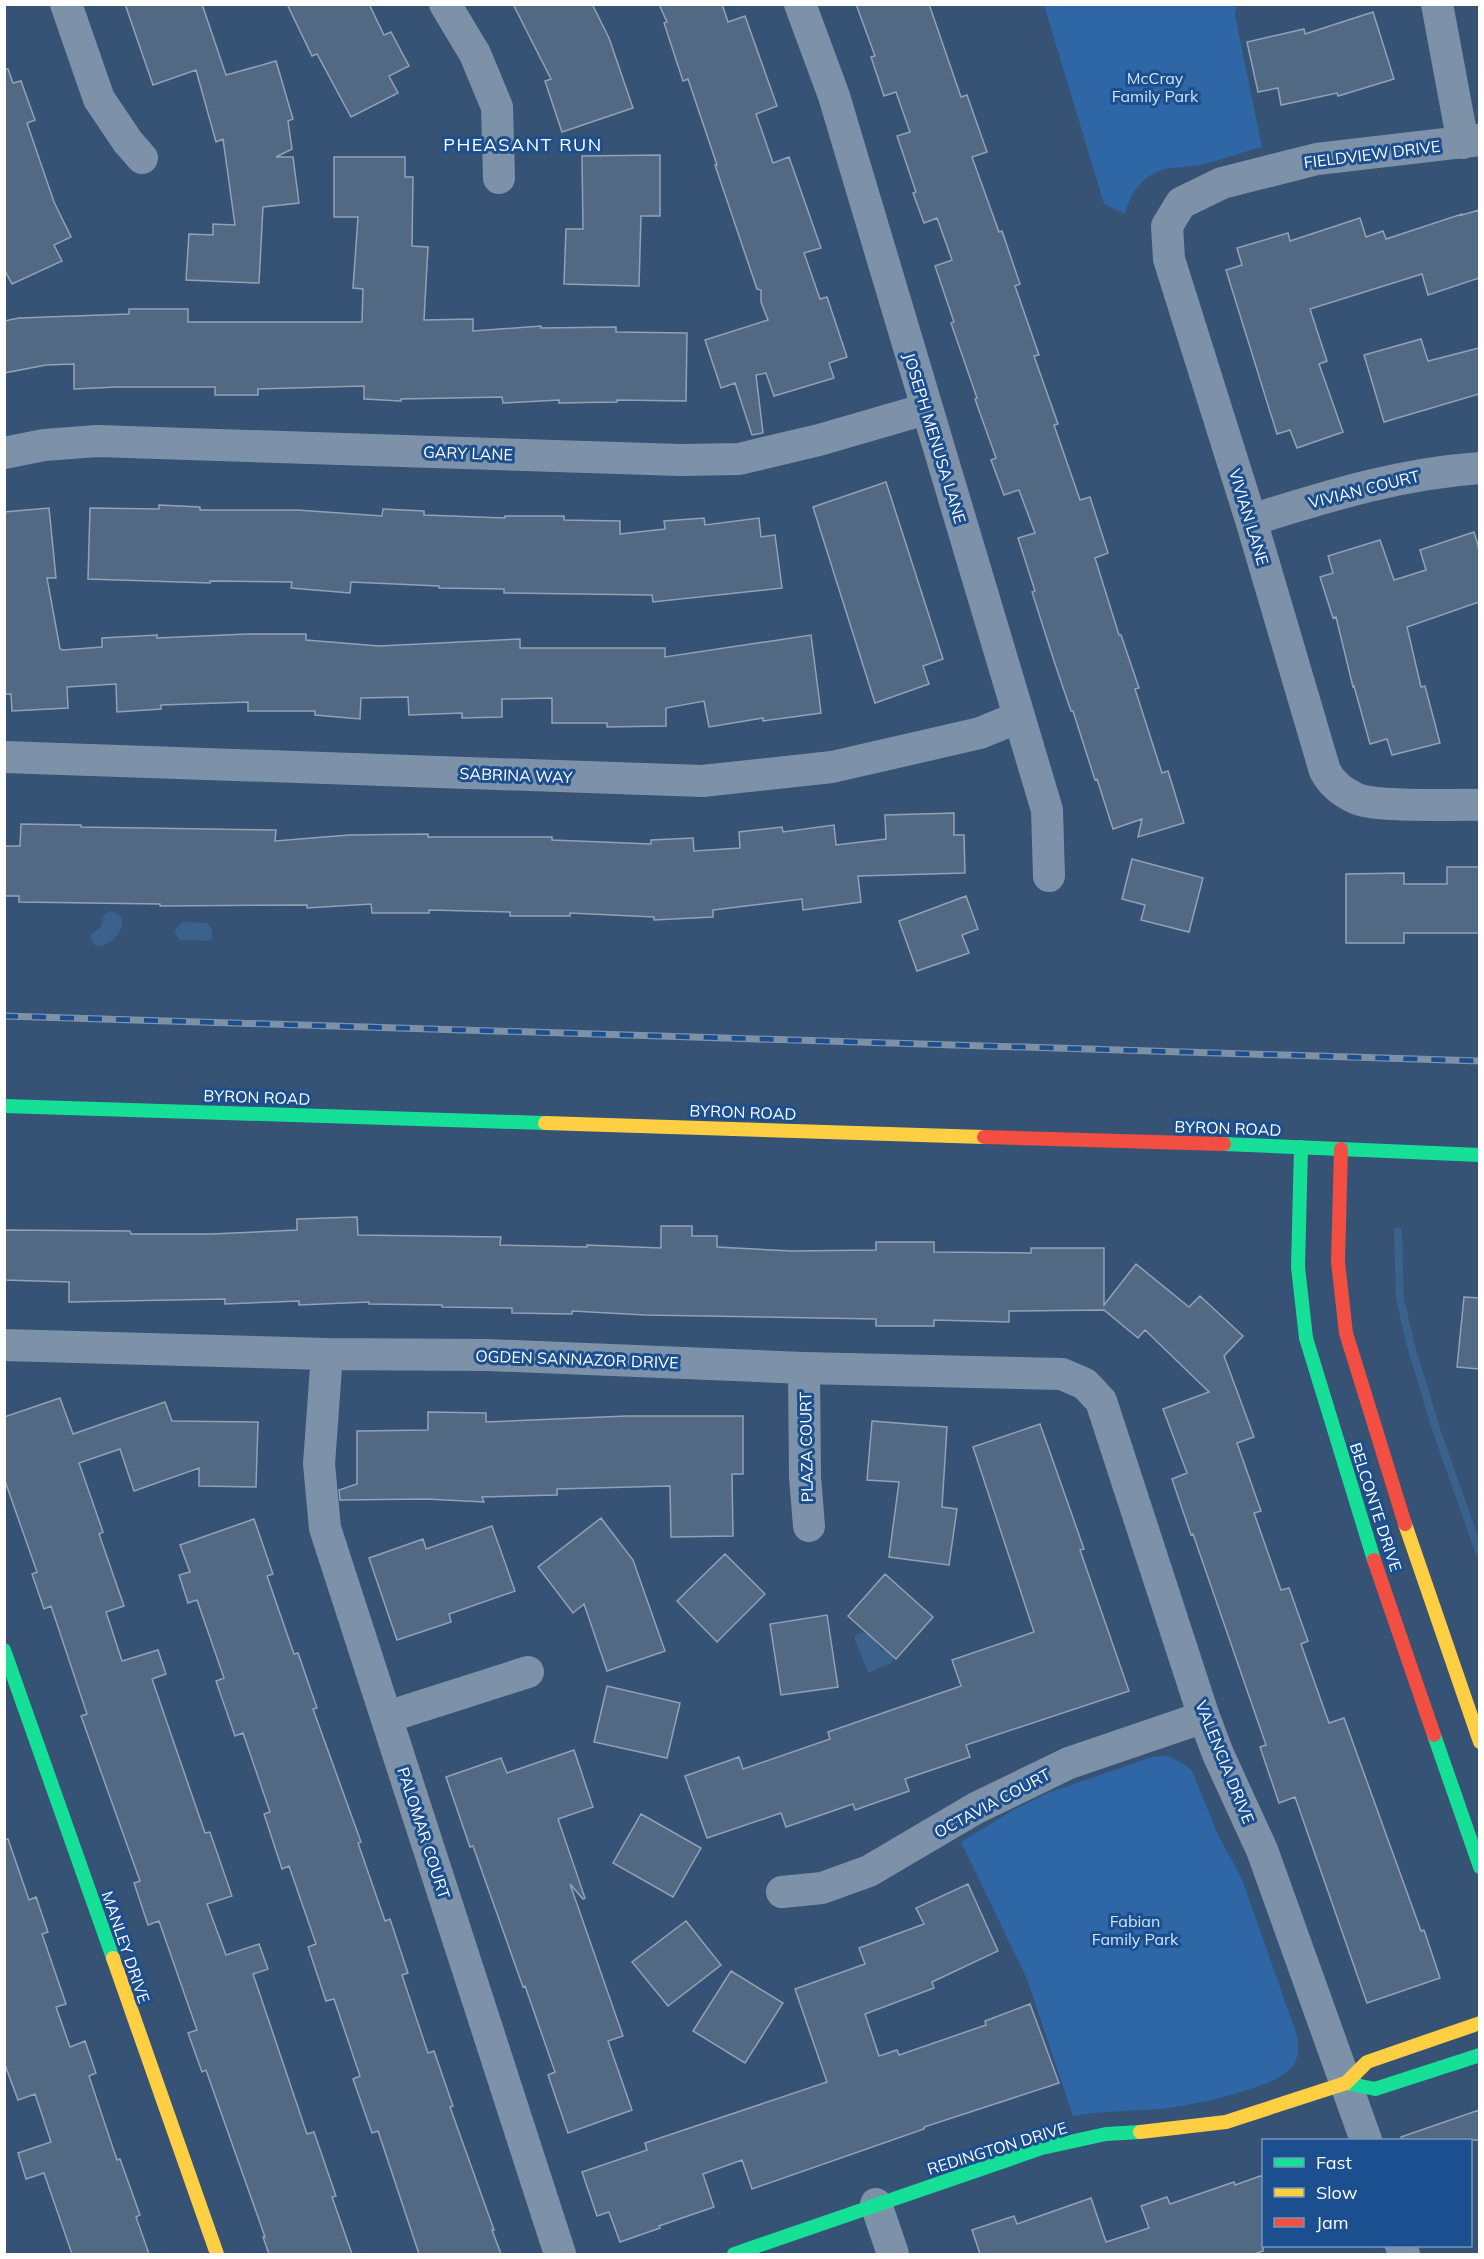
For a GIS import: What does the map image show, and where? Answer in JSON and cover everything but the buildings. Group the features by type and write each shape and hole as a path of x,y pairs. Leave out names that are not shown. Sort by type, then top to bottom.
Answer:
{"main road":[{"name":"BYRON ROAD","path":"4,1106 1301,1147 1479,1155"},
{"name":"BELCONTE DRIVE","path":"1301,1147 1298,1267 1306,1338 1368,1543 1479,1867"},
{"name":"BELCONTE DRIVE","path":"1341,1149 1338,1262 1346,1333 1407,1530 1479,1742"},
{"name":"MANLEY DRIVE","path":"4,1650 217,2254"},
{"name":"REDINGTON DRIVE","path":"734,2254 1042,2148 1107,2134 1157,2131 1226,2122 1346,2083 1367,2062 1479,2023"},
{"path":"1346,2083 1375,2090 1479,2055"}],"street":[{"path":"66,4 99,99 128,142 142,158"},
{"path":"445,4 475,54 497,106 499,178"},
{"name":"JOSEPH MENUSA LANE","path":"800,4 834,96 1047,810 1049,876"},
{"path":"1437,4 1471,141"},
{"name":"FIELDVIEW DRIVE","path":"1264,172 1317,159 1471,141"},
{"name":"VIVIAN LANE","path":"1264,172 1222,183 1181,202 1167,226 1169,259 1251,520 1325,771 1332,783 1356,799 1377,802 1474,805"},
{"name":"GARY LANE","path":"4,453 44,445 97,441 680,460 739,459 819,440 926,409"},
{"name":"VIVIAN COURT","path":"1251,520 1359,487 1435,472 1479,468"},
{"name":"SABRINA WAY","path":"4,757 702,781 832,767 980,732 1019,717"},
{"name":"OGDEN SANNAZOR DRIVE","path":"4,1345 327,1354 487,1355 804,1368 1062,1374 1085,1384 1101,1401 1113,1437"},
{"name":"PALOMAR COURT","path":"327,1354 319,1464 325,1528 560,2254"},
{"name":"PLAZA COURT","path":"804,1368 805,1477 809,1526"},
{"name":"VALENCIA DRIVE","path":"1113,1437 1204,1717 1218,1754 1262,1850 1366,2139"},
{"path":"387,1717 528,1672"},
{"name":"OCTAVIA COURT","path":"782,1892 822,1888 869,1871 976,1808 1069,1763 1204,1717"},
{"path":"876,2204 894,2254"}],"green space":[{"name":"McCray Family Park","path":"1044,5 1236,5 1235,15 1262,147 1204,164 1172,168 1155,173 1147,177 1135,190 1125,214 1104,204"},
{"name":"Fabian Family Park","path":"1167,1756 1184,1764 1192,1771 1218,1835 1242,1879 1296,2033 1297,2056 1291,2068 1278,2078 1223,2097 1160,2109 1073,2116 1027,1979 961,1842 1013,1810 1048,1793 1152,1757"}],"shaded area":[{"path":"110,911 121,918 120,930 111,942 96,946 91,940 91,934 101,927 104,915"},
{"path":"182,922 207,923 212,929 212,937 208,941 180,940 174,931"},
{"path":"862,1632 871,1636 881,1650 889,1650 894,1658 891,1664 868,1672 855,1640 855,1636"}],"waterway":[{"path":"1398,1232 1400,1299 1411,1346 1437,1432 1480,1554"}],"railway":[{"path":"4,1016 1480,1061"}],"traffic: fast":[{"path":"4,1106 545,1123"},
{"path":"1224,1144 1480,1155"},
{"path":"1301,1147 1298,1267 1306,1338 1374,1560"},
{"path":"4,1650 113,1958"},
{"path":"1434,1735 1480,1867"},
{"path":"1346,2083 1375,2089 1480,2055"},
{"path":"734,2254 1042,2148 1106,2134 1140,2132"}],"traffic: slow":[{"path":"545,1123 984,1137"},
{"path":"1405,1524 1480,1742"},
{"path":"113,1958 217,2254"},
{"path":"1140,2132 1226,2122 1346,2083 1367,2062 1480,2023"}],"traffic: jam":[{"path":"984,1137 1224,1144"},
{"path":"1341,1149 1338,1262 1346,1333 1405,1524"},
{"path":"1374,1560 1434,1735"}],"district":[{"name":"PHEASANT RUN","path":"523,145"}]}
